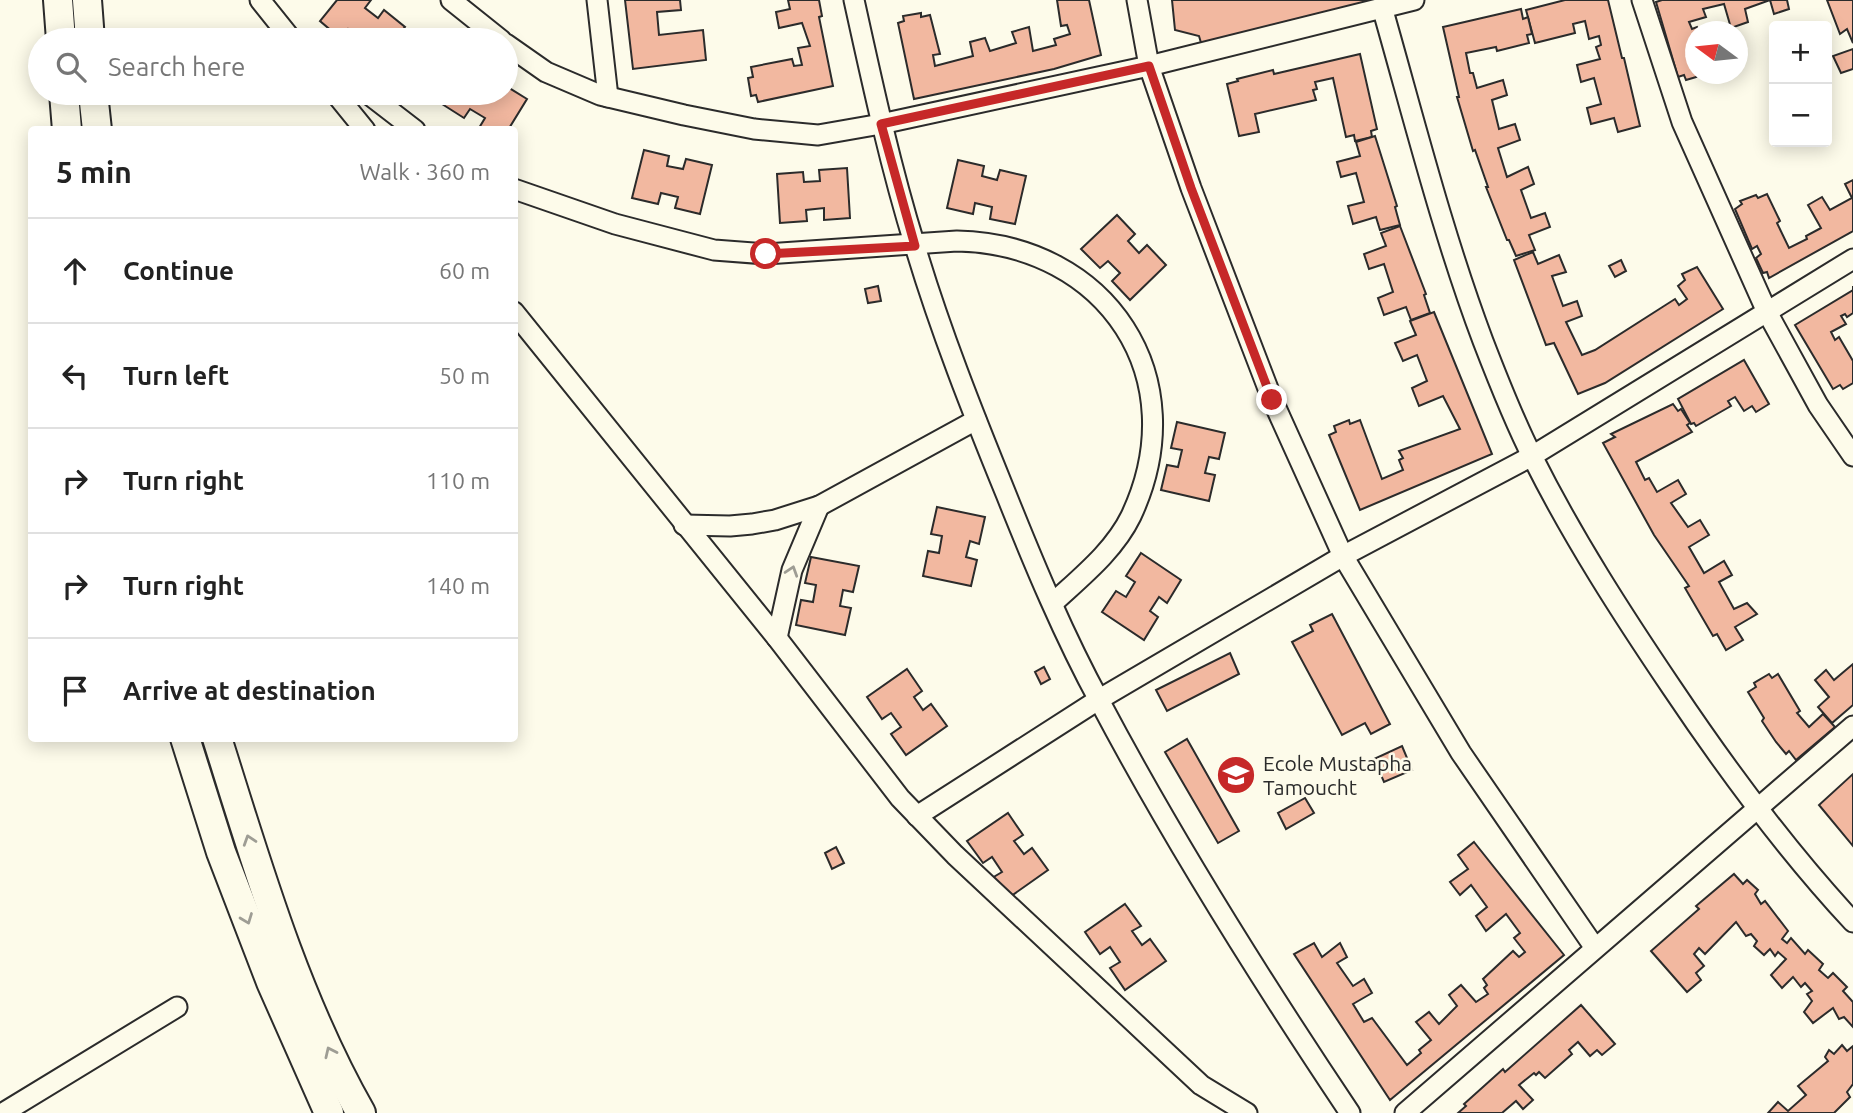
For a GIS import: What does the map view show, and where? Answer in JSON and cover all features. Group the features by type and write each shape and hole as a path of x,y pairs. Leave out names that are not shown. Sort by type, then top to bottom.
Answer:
{"highway":[{"path":"58,0 60,28"},
{"path":"87,0 89,28"},
{"path":"65,105 67,126"},
{"path":"94,105 97,126"},
{"path":"187,742 221,852 290,1029 329,1113"},
{"path":"218,742 249,840 307,1002 361,1113"}],"street":[{"path":"260,0 282,28"},
{"path":"450,0 485,28"},
{"path":"597,0 608,97"},
{"path":"855,0 881,124 915,246 976,420 1030,554 1098,700 1228,925 1350,1113"},
{"path":"1137,0 1149,66 1191,188 1272,400 1342,556 1461,753 1595,948"},
{"path":"518,52 546,72 608,97 754,129 818,135 1149,66 1414,0"},
{"path":"1642,0 1682,122 1767,312 1818,405 1853,456"},
{"path":"1382,7 1441,216 1483,340 1532,456 1579,542 1704,737 1757,807 1853,922"},
{"path":"345,105 362,126"},
{"path":"383,105 410,126"},
{"path":"518,190 664,239 714,250 766,254 980,241 1024,251 1062,268 1093,289 1117,316 1136,346 1148,382 1151,450 1144,485 1129,519 1109,549 1053,603"},
{"path":"917,816 1098,700 1342,556 1532,456 1853,259"},
{"path":"518,317 777,638 875,768 917,816 955,855 1201,1085 1247,1113"},
{"path":"684,525 752,524 775,520 819,506 976,420"},
{"path":"777,638 792,570 819,506"},
{"path":"1405,1113 1853,726"},
{"path":"3,1113 177,1007"}],"building":[{"path":"337,0 371,0 365,8 378,18 384,10 405,27 328,28 320,21"},
{"path":"625,0 680,0 681,10 657,12 659,35 703,30 706,60 633,69"},
{"path":"788,0 819,0 822,16 819,17 833,86 758,102 756,95 751,96 748,78 753,77 751,67 792,59 794,66 802,65 798,48 810,46 802,23 779,28 776,12 790,9"},
{"path":"1057,0 1089,0 1101,55 1054,69 914,99 898,23 904,21 903,16 921,13 921,17 930,15 940,54 933,55 935,66 973,56 970,42 985,38 990,51 1016,43 1012,32 1029,27 1033,51 1056,45 1054,39 1070,34 1067,25 1061,26"},
{"path":"1172,0 1378,0 1202,46 1199,36 1175,30"},
{"path":"1565,0 1608,0 1640,126 1618,132 1614,118 1591,124 1587,108 1601,104 1594,78 1581,82 1577,65 1600,59 1596,47 1601,45 1599,36 1589,39 1585,21 1573,24 1575,33 1535,43 1526,10"},
{"path":"1770,0 1745,9 1748,21 1729,21 1724,4 1703,9 1706,17 1685,21 1685,78 1684,75 1678,77 1656,2"},
{"path":"1770,0 1787,0 1789,9 1774,14"},
{"path":"1827,0 1853,0 1853,43 1847,29 1840,34"},
{"path":"1521,9 1523,19 1528,17 1532,34 1527,35 1529,43 1497,51 1496,47 1466,53 1470,73 1473,73 1477,88 1503,80 1507,95 1492,100 1499,129 1515,124 1520,140 1498,148 1507,177 1528,167 1534,184 1521,190 1531,218 1545,213 1550,227 1529,235 1535,250 1516,256 1507,240 1475,150 1473,151 1457,97 1443,27"},
{"path":"1853,49 1853,69 1841,73 1833,56"},
{"path":"1360,54 1377,129 1371,131 1372,137 1355,141 1354,135 1346,137 1333,78 1315,82 1317,89 1313,90 1316,100 1255,114 1259,132 1239,136 1227,84 1273,70 1274,74"},
{"path":"518,93 527,99 510,126 480,126 485,118 470,109 464,118 444,105 518,105"},
{"path":"1375,136 1397,206 1395,207 1400,225 1380,230 1376,217 1353,224 1348,206 1364,202 1356,173 1341,177 1337,162 1360,156 1356,142"},
{"path":"644,150 669,156 667,166 683,169 686,159 712,165 700,214 675,208 678,197 661,193 658,204 632,198"},
{"path":"958,160 984,166 982,176 997,180 1000,170 1026,176 1015,224 990,219 992,207 975,203 973,214 947,208"},
{"path":"847,168 850,218 824,220 824,208 806,210 807,221 780,223 777,174 803,172 804,182 820,181 819,170"},
{"path":"1853,180 1853,231 1769,278 1767,272 1763,273 1756,258 1761,254 1757,246 1752,249 1735,209 1742,204 1740,201 1767,194 1789,248 1821,228 1808,205 1822,197 1830,210 1852,198 1845,184"},
{"path":"1117,215 1135,234 1128,241 1139,253 1147,245 1166,265 1130,300 1112,281 1120,273 1108,261 1100,268 1081,249"},
{"path":"1400,226 1426,294 1424,295 1430,313 1411,320 1406,307 1384,315 1378,298 1393,292 1384,264 1369,269 1364,254 1386,246 1381,233"},
{"path":"1533,252 1538,264 1559,255 1566,272 1552,276 1563,306 1577,301 1582,316 1566,322 1582,355 1595,350 1675,299 1679,305 1687,299 1678,286 1685,280 1682,274 1697,267 1723,309 1605,383 1578,394 1554,343 1546,345 1514,260"},
{"path":"1621,260 1626,271 1615,277 1609,266"},
{"path":"878,286 881,301 868,303 865,289"},
{"path":"1853,290 1853,313 1847,317 1845,314 1841,316 1846,324 1831,332 1835,340 1839,337 1853,361 1853,383 1843,389 1840,385 1833,389 1795,325"},
{"path":"1434,312 1492,454 1360,510 1329,435 1336,432 1334,426 1349,420 1350,424 1360,420 1382,479 1403,470 1399,460 1403,458 1399,451 1460,429 1443,396 1419,406 1412,388 1427,381 1417,355 1403,361 1395,343 1416,335 1410,321"},
{"path":"1744,360 1769,404 1756,412 1752,406 1744,411 1735,397 1728,401 1731,406 1696,426 1691,424 1678,399"},
{"path":"1673,404 1678,411 1681,409 1692,432 1636,462 1645,480 1649,478 1657,492 1678,480 1686,494 1671,503 1688,527 1700,520 1709,535 1689,547 1704,573 1724,561 1732,575 1719,582 1734,609 1747,603 1757,614 1735,627 1743,640 1726,650 1717,634 1713,636 1685,588 1689,586 1654,535 1603,443 1615,437 1611,434"},
{"path":"1177,422 1225,433 1219,459 1209,457 1205,473 1215,475 1209,501 1161,490 1167,465 1178,467 1182,450 1171,448"},
{"path":"937,507 985,517 979,544 970,541 966,557 977,560 971,586 923,576 928,551 939,553 942,536 931,534"},
{"path":"1141,553 1181,580 1167,603 1159,597 1150,611 1158,617 1144,640 1102,612 1116,591 1126,597 1135,582 1126,576"},
{"path":"811,557 859,566 853,592 843,590 840,606 851,608 845,635 796,625 801,600 813,602 816,585 805,583"},
{"path":"1332,614 1390,724 1371,734 1365,723 1342,735 1292,642 1313,631 1310,625"},
{"path":"1230,653 1239,674 1167,711 1156,690"},
{"path":"1853,664 1853,705 1832,723 1818,707 1829,697 1815,680 1826,670 1834,680"},
{"path":"1044,667 1050,679 1041,684 1035,672"},
{"path":"907,669 922,691 914,697 923,710 931,704 947,726 906,755 891,734 901,727 891,713 882,719 867,697"},
{"path":"1769,674 1772,678 1778,674 1800,711 1797,713 1809,727 1823,714 1835,727 1796,760 1789,751 1786,754 1776,742 1748,692 1756,687 1754,683"},
{"path":"1187,739 1239,831 1218,843 1165,752"},
{"path":"1402,746 1412,770 1384,782 1374,759"},
{"path":"1853,774 1853,846 1819,805"},
{"path":"1305,798 1314,813 1286,829 1278,813"},
{"path":"1008,813 1023,835 1014,841 1024,854 1032,848 1048,870 1007,899 992,878 1002,872 992,857 983,863 967,841"},
{"path":"1474,842 1564,955 1390,1100 1294,954 1314,943 1322,957 1340,943 1347,957 1337,963 1353,986 1364,979 1372,993 1353,1004 1364,1022 1372,1018 1407,1065 1431,1040 1416,1022 1429,1012 1439,1024 1457,1006 1449,995 1461,985 1476,1002 1488,994 1483,979 1513,951 1519,957 1525,952 1514,938 1520,933 1506,914 1486,931 1476,916 1487,907 1471,885 1460,895 1450,882 1468,869 1458,855"},
{"path":"836,847 844,863 832,869 825,853"},
{"path":"1734,874 1743,884 1747,880 1758,890 1755,894 1761,904 1765,901 1788,931 1782,939 1787,943 1791,938 1805,954 1808,950 1823,964 1819,970 1828,978 1833,973 1847,987 1843,991 1853,1002 1853,1027 1844,1017 1839,1019 1833,1008 1813,1023 1804,1012 1812,1001 1807,994 1812,991 1805,983 1801,987 1793,977 1782,988 1771,975 1786,959 1778,952 1775,956 1770,949 1764,955 1754,946 1757,941 1751,934 1746,936 1736,922 1705,954 1699,948 1694,954 1704,966 1696,973 1701,980 1687,992 1651,951 1699,909 1696,906"},
{"path":"1125,904 1141,926 1132,931 1142,945 1150,939 1166,961 1125,990 1110,968 1120,962 1110,947 1100,954 1085,932"},
{"path":"1581,1005 1615,1044 1602,1055 1597,1050 1590,1056 1578,1042 1569,1050 1572,1054 1545,1078 1539,1072 1536,1075 1534,1073 1519,1085 1533,1100 1523,1109 1516,1101 1502,1113 1458,1113 1466,1106 1464,1104 1503,1069 1505,1072"},
{"path":"1842,1045 1847,1051 1853,1046 1853,1084 1847,1092 1850,1097 1834,1113 1768,1113 1778,1102 1788,1111 1806,1095 1798,1086 1828,1061 1825,1057 1829,1050 1834,1054"}],"place":[{"name":"Ecole Mustapha Tamoucht","path":"1236,775"}],"route":[{"path":"766,254 915,246 881,124 1149,66 1191,188 1272,400"}]}
